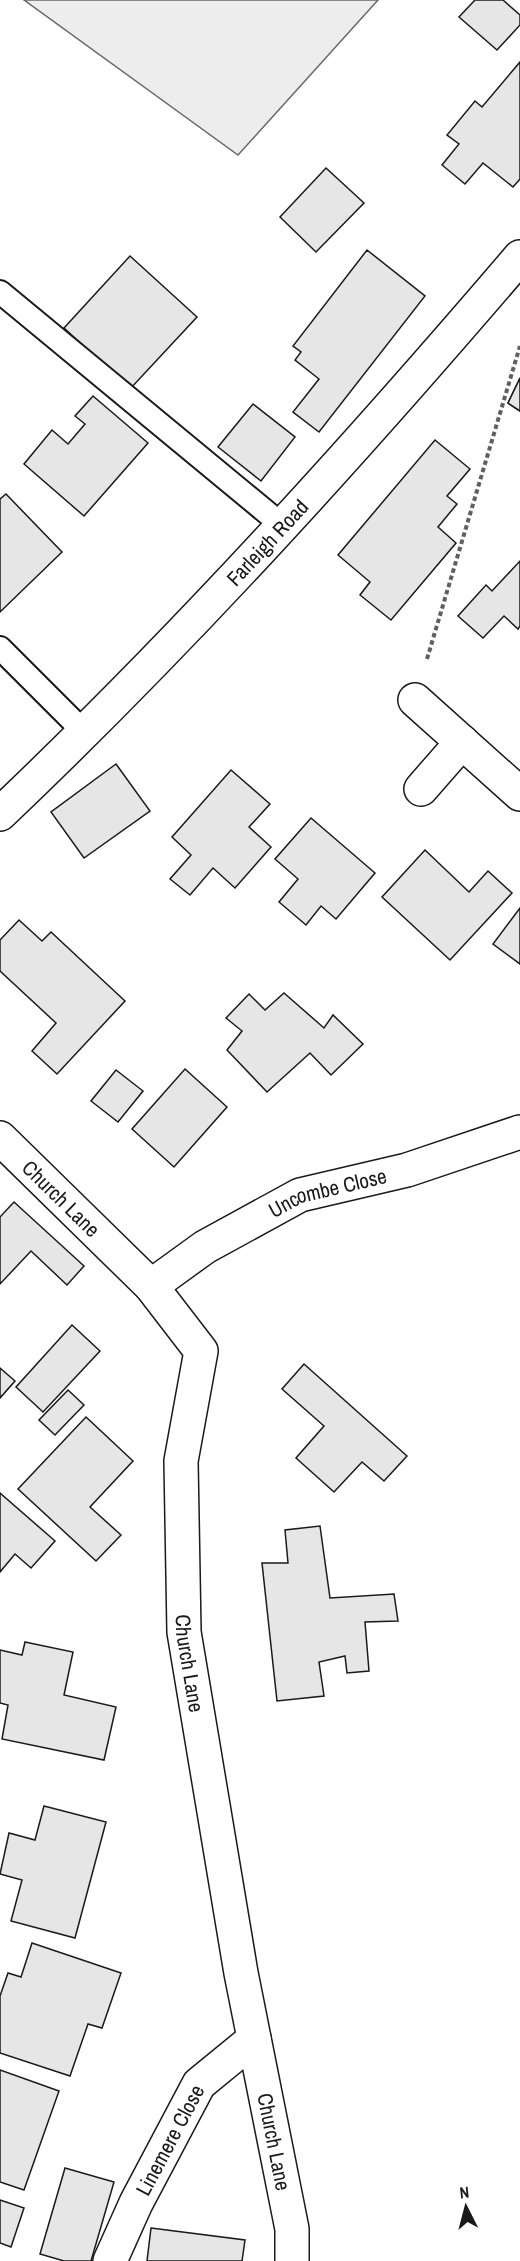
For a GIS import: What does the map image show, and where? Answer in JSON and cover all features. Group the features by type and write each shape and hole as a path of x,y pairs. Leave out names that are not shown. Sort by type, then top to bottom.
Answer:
{"street":[{"name":"Farleigh Road","path":"0,814 85,733 282,525 393,405 520,257"},
{"path":"415,700 520,794"},
{"path":"421,789 462,742"},
{"name":"Uncombe Close","path":"151,1286 205,1246 300,1196 407,1170 520,1132"},
{"name":"Church Lane","path":"0,1138 151,1286 201,1351 181,1461 184,1632 255,2039 292,2229 292,2261"},
{"name":"Linemere Close","path":"110,2261 136,2203 199,2084 255,2039"}],"lane":[{"path":"0,292 282,525"},
{"path":"0,648 85,733"}],"path":[{"path":"415,700 520,346"}],"shaded area":[{"path":"24,0 378,0 238,155"}],"building":[{"path":"475,0 503,0 520,15 520,25 497,50 459,17"},
{"path":"520,62 520,179 513,187 483,163 465,184 442,165 459,144 447,135 475,101 482,107"},
{"path":"326,168 364,203 316,252 280,217"},
{"path":"367,250 425,296 319,432 293,412 319,379 295,360 301,352 293,346"},
{"path":"130,256 197,317 130,389 64,328"},
{"path":"520,378 520,411 508,403"},
{"path":"520,378 520,411 508,403"},
{"path":"93,396 148,443 84,516 24,464 52,430 68,444 85,424 75,416"},
{"path":"253,404 295,437 261,481 218,447"},
{"path":"435,440 470,469 447,496 457,504 438,527 456,543 391,620 360,595 370,582 338,555"},
{"path":"6,494 62,552 0,612 0,499"},
{"path":"520,561 520,626 518,629 504,616 483,638 458,616 486,585 492,591"},
{"path":"116,764 150,811 84,858 51,812"},
{"path":"231,770 270,804 249,827 271,847 235,888 213,868 190,895 170,879 191,855 172,837"},
{"path":"311,818 375,873 336,919 321,906 306,925 279,902 298,879 275,859"},
{"path":"425,850 469,892 488,871 512,893 450,960 382,897"},
{"path":"520,908 520,964 493,944"},
{"path":"19,920 42,941 51,932 125,1001 57,1074 32,1051 56,1023 0,971 0,940"},
{"path":"284,993 324,1028 333,1015 363,1044 331,1075 310,1053 267,1092 227,1050 242,1031 226,1018 249,994 265,1010"},
{"path":"185,1069 227,1107 174,1167 132,1129"},
{"path":"116,1070 143,1091 118,1122 91,1101"},
{"path":"14,1202 84,1266 67,1285 31,1251 0,1284 0,1217"},
{"path":"72,1325 100,1351 43,1412 16,1387"},
{"path":"304,1364 407,1456 384,1481 362,1462 334,1492 296,1458 324,1426 282,1389"},
{"path":"0,1368 15,1381 0,1398"},
{"path":"68,1390 84,1405 55,1435 39,1420"},
{"path":"86,1417 133,1461 90,1507 121,1535 96,1561 18,1489"},
{"path":"0,1493 55,1541 31,1568 15,1554 0,1572"},
{"path":"320,1526 330,1598 394,1594 398,1621 365,1622 369,1671 347,1673 345,1656 319,1662 324,1696 277,1701 262,1563 288,1563 285,1530"},
{"path":"25,1642 73,1652 64,1695 116,1707 104,1760 2,1739 8,1705 0,1703 0,1650 22,1655"},
{"path":"44,1806 106,1822 75,1938 11,1921 22,1880 0,1874 9,1833 35,1840"},
{"path":"32,1943 121,1973 102,2028 88,2024 70,2076 0,2053 0,1996 8,1973 21,1977"},
{"path":"0,2070 59,2091 24,2190 0,2182"},
{"path":"65,2168 114,2182 91,2261 64,2261 40,2254"},
{"path":"0,2200 24,2208 11,2247 0,2243"},
{"path":"151,2228 245,2240 242,2261 147,2261"}]}
